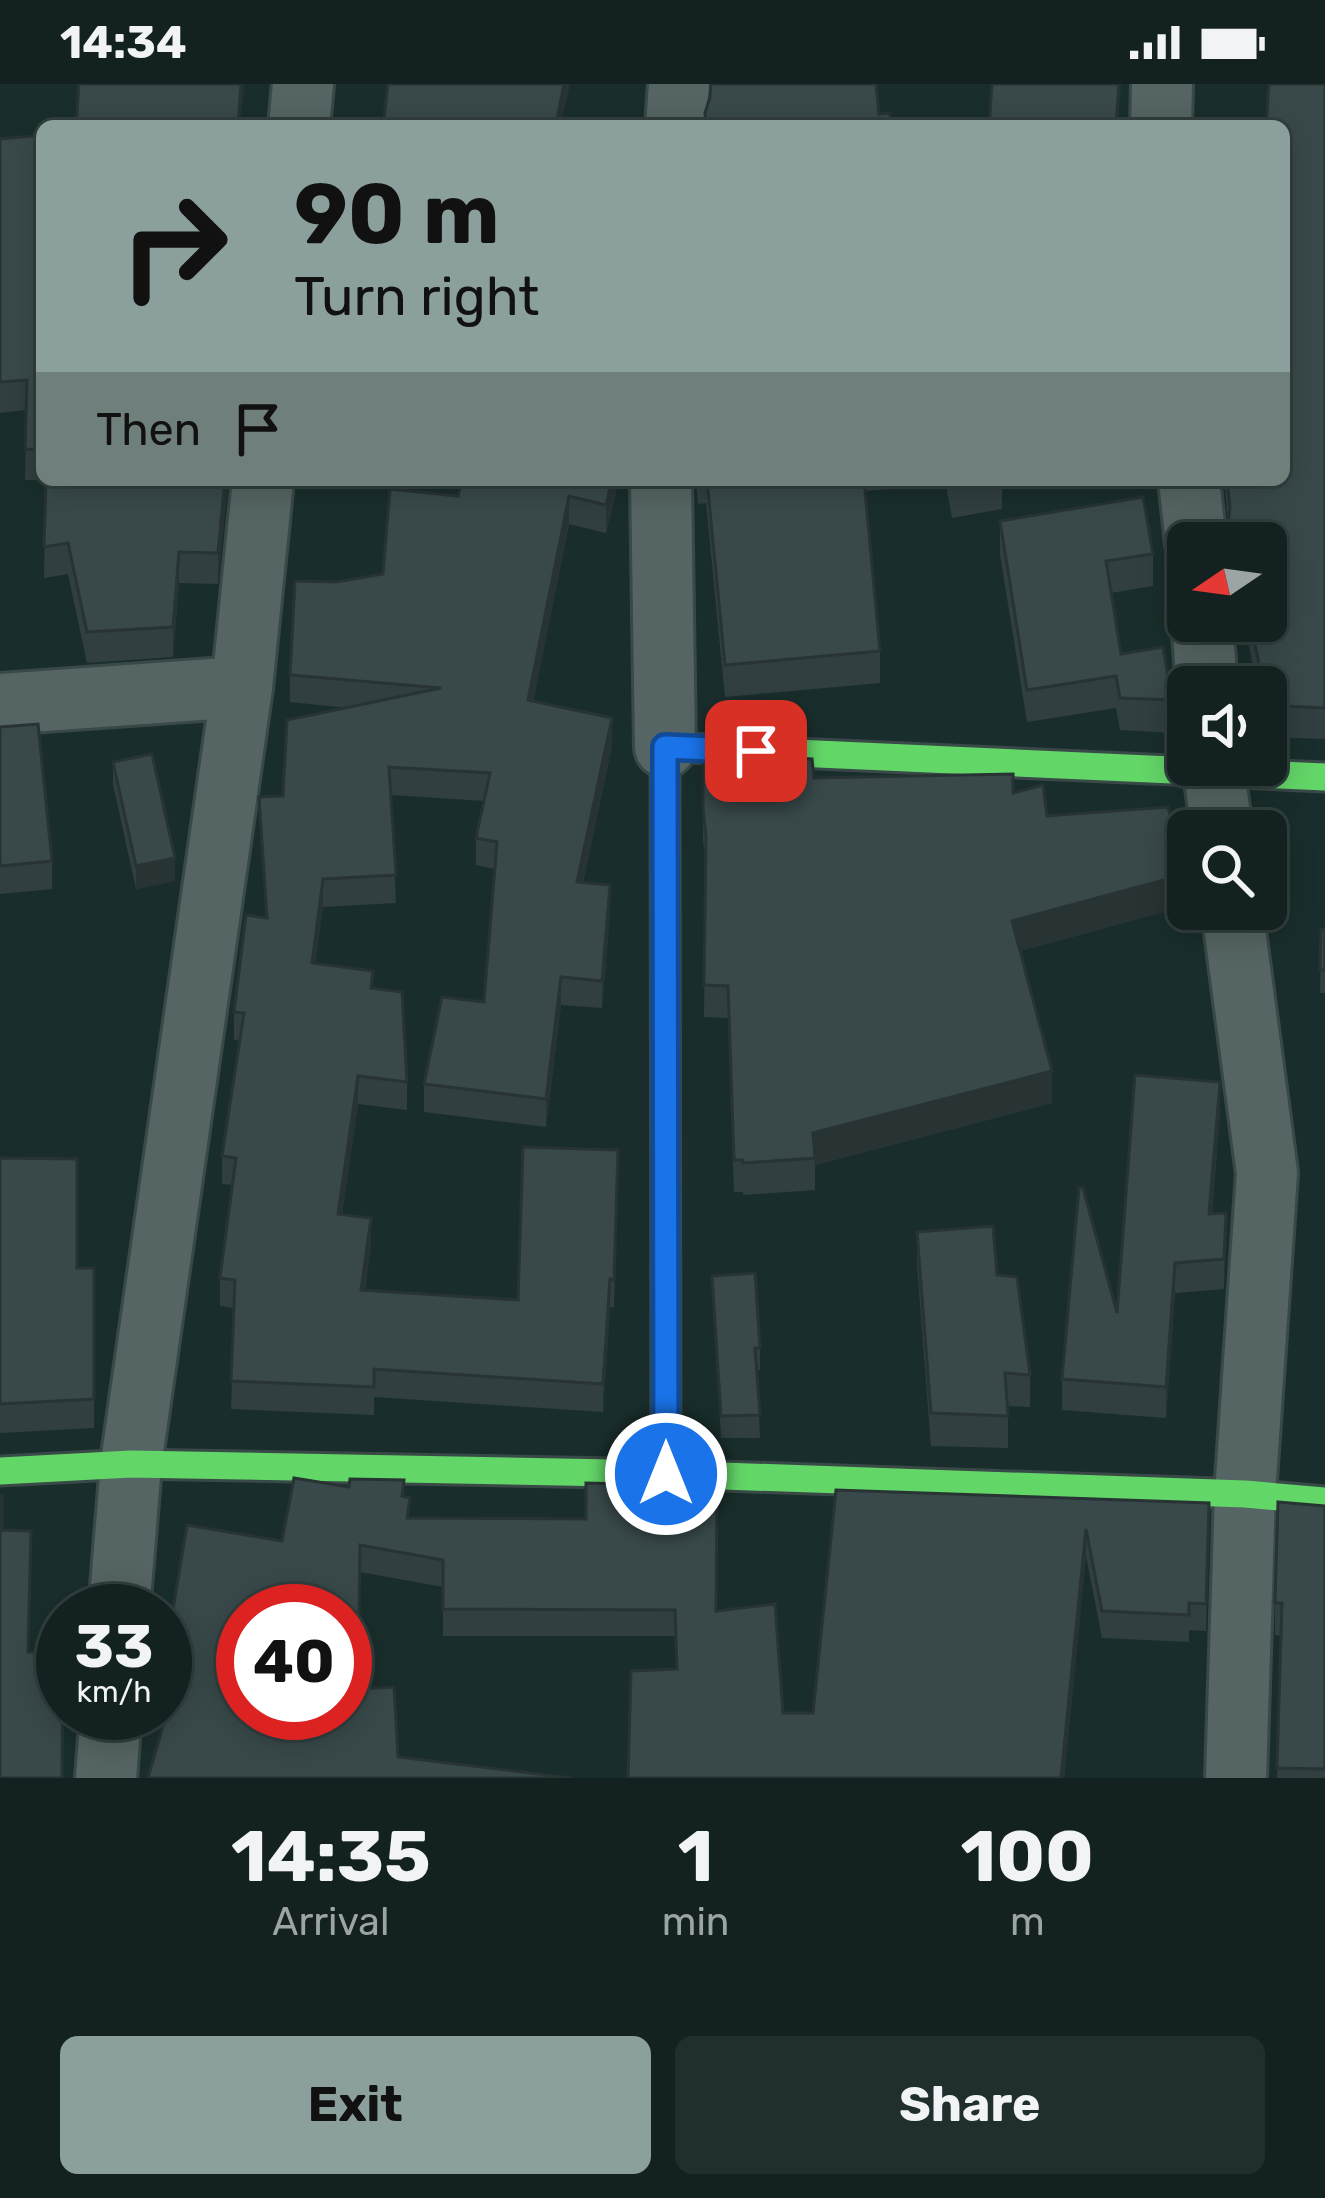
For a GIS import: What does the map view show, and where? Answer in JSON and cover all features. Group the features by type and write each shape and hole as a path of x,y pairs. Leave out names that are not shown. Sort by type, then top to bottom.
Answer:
{"street":[{"path":"300,120 303,84"},
{"path":"676,120 679,84"},
{"path":"1161,120 1162,84"},
{"path":"121,1584 131,1464 242,687 262,486"},
{"path":"661,486 666,1474"},
{"path":"1190,486 1194,522"},
{"path":"0,704 242,687"},
{"path":"665,747 1167,766"},
{"path":"1287,774 1325,777"},
{"path":"1235,930 1268,1173 1245,1494 1236,1778"},
{"path":"0,1471 131,1464 666,1474 1245,1494 1325,1501"},
{"path":"106,1778 109,1740"}],"building":[{"path":"79,84 241,84 238,120 76,120"},
{"path":"388,84 564,84 557,120 384,120"},
{"path":"711,84 876,84 879,114 890,113 891,120 706,120"},
{"path":"992,84 1119,84 1116,120 989,120"},
{"path":"1269,84 1325,84 1325,708 1287,706 1287,666 1260,666 1254,642 1287,642 1287,522 1228,522 1228,486 1290,486 1290,120 1266,120"},
{"path":"36,136 36,450 25,449 27,380 0,382 0,139"},
{"path":"46,486 224,486 218,553 179,552 173,627 87,632 68,543 44,547"},
{"path":"460,486 611,486 606,505 569,496 528,700 612,718 577,882 610,885 602,981 561,977 546,1099 424,1084 442,997 484,1002 497,842 476,838 490,773 389,767 396,875 323,879 312,963 373,971 371,988 402,992 407,1082 358,1076 338,1214 371,1218 361,1290 518,1300 523,1147 618,1150 614,1280 610,1279 603,1384 374,1369 374,1387 231,1381 235,1280 220,1278 236,1158 222,1156 244,1013 234,1012 246,915 267,918 259,797 283,796 287,720 441,688 290,675 295,581 336,582 383,574 390,489 458,496"},
{"path":"708,486 865,486 880,651 725,665"},
{"path":"1143,497 1153,554 1106,561 1121,654 1163,647 1167,700 1120,698 1116,676 1027,690 1000,521"},
{"path":"38,724 52,861 0,866 0,727"},
{"path":"152,754 175,858 136,866 113,762"},
{"path":"752,756 812,759 814,778 1013,774 1013,793 1043,785 1047,816 1168,807 1167,879 1012,921 1052,1071 813,1133 815,1158 743,1163 734,1160 728,986 704,985 703,762"},
{"path":"1321,929 1325,929 1325,970 1320,970"},
{"path":"1135,1075 1220,1082 1209,1214 1226,1213 1224,1259 1175,1263 1166,1387 1062,1379 1079,1188 1083,1188 1117,1313"},
{"path":"0,1158 77,1159 77,1268 94,1268 94,1399 0,1404"},
{"path":"993,1226 997,1275 1017,1277 1030,1375 1005,1373 1008,1416 931,1413 917,1232"},
{"path":"755,1273 760,1415 721,1416 712,1276"},
{"path":"294,1478 349,1487 350,1479 404,1480 402,1496 410,1498 407,1518 586,1519 586,1483 717,1486 716,1611 775,1604 783,1713 813,1713 836,1490 1209,1503 1206,1604 1189,1603 1189,1615 1102,1611 1086,1529 1061,1778 628,1778 631,1671 677,1669 675,1610 443,1609 443,1560 360,1545 359,1584 216,1584 216,1740 372,1740 372,1688 394,1687 398,1757 571,1778 148,1778 159,1740 192,1740 192,1584 177,1584 187,1525 282,1541"},
{"path":"2,1496 2,1530 31,1531 28,1652 36,1652 36,1740 62,1740 62,1778 0,1778"},
{"path":"1278,1502 1325,1506 1325,1769 1277,1768 1282,1603 1275,1603"}],"traffic: fast":[{"path":"666,1474 665,747 1325,777"},
{"path":"0,1471 131,1464 666,1474 1245,1494 1325,1501"}],"route":[{"path":"666,1474 665,747 756,751"}]}
